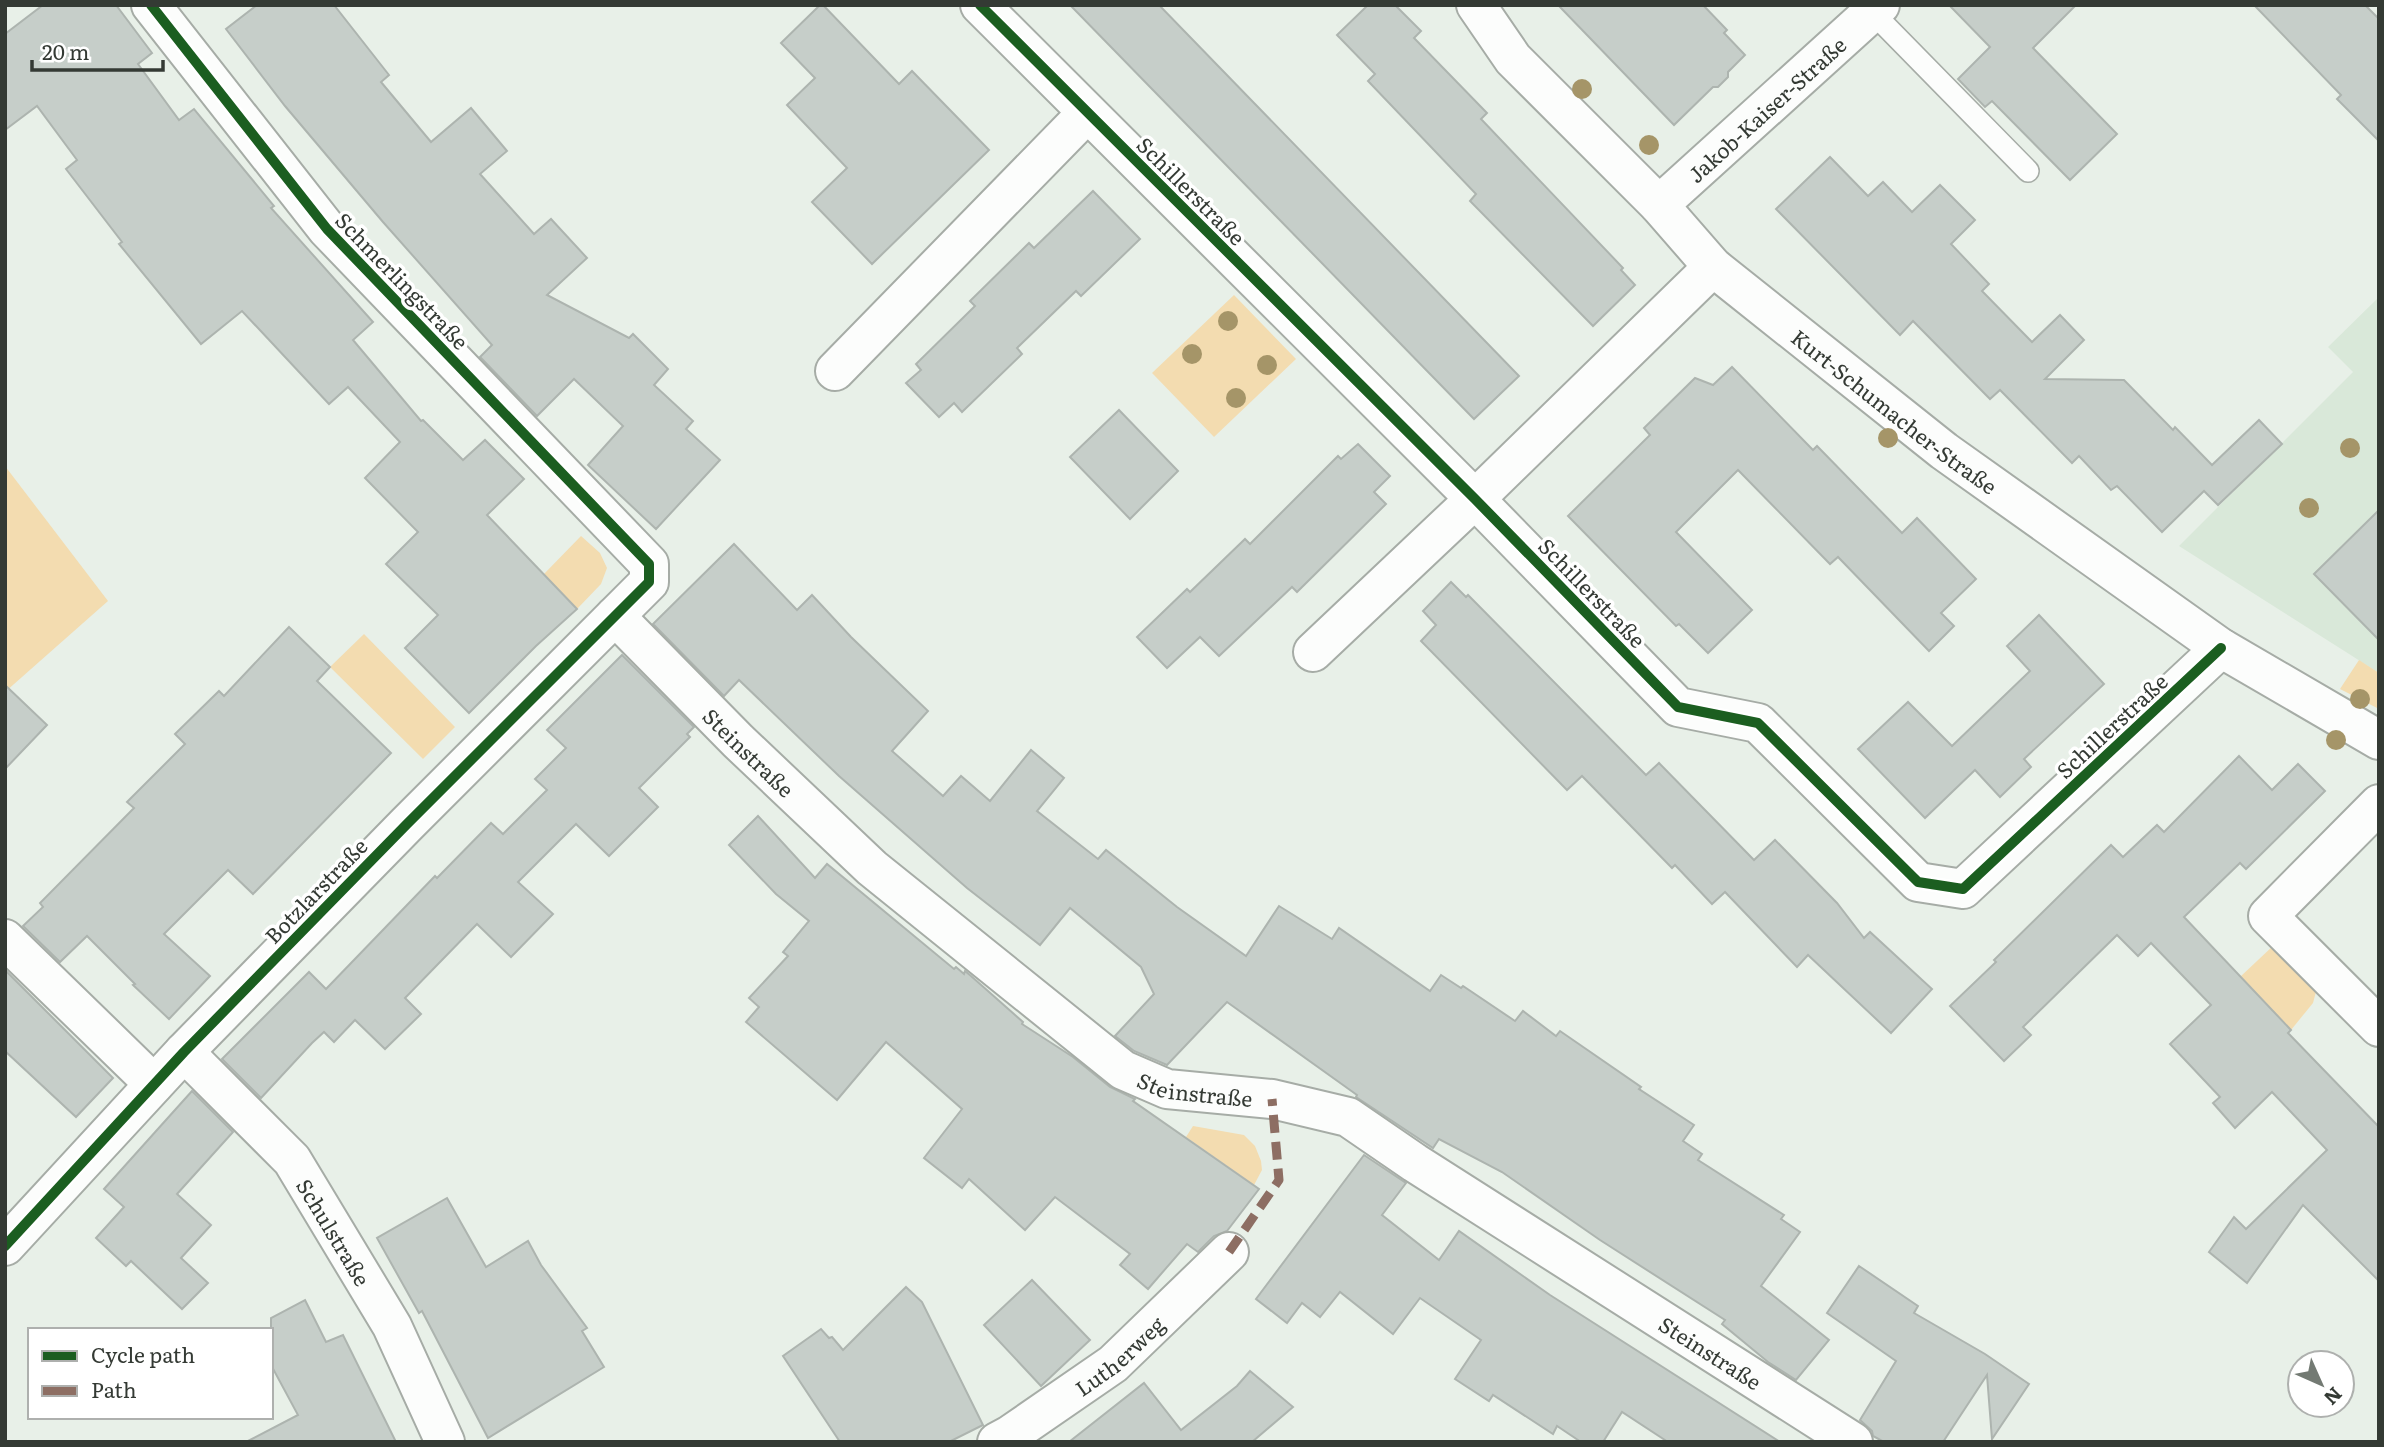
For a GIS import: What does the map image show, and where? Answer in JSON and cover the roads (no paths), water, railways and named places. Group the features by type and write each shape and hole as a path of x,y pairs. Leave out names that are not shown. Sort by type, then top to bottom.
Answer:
{"street":[{"name":"Schmerlingstraße","path":"151,5 327,229 649,564"},
{"name":"Schillerstraße","path":"980,5 1475,499 1678,707 1758,723 1918,882 1963,889 2221,648"},
{"name":"Kurt-Schumacher-Straße","path":"1476,5 1513,59 1659,205 1713,267 1944,451 2221,648 2379,740"},
{"name":"Jakob-Kaiser-Straße","path":"1659,205 1876,9"},
{"path":"835,372 1087,113"},
{"path":"1313,652 1475,499 1713,267"},
{"name":"Botzlarstraße","path":"5,1246 184,1052 649,582 649,564"},
{"name":"Steinstraße","path":"615,616 738,741 872,868 1123,1070 1167,1089 1272,1099 1348,1117 1853,1442"},
{"path":"2379,804 2269,916 2379,1027"},
{"path":"5,939 154,1084"},
{"name":"Schulstraße","path":"184,1052 292,1160 392,1326 445,1442"},
{"name":"Lutherweg","path":"997,1442 1112,1364 1229,1252"}],"lane":[{"name":"Jakob-Kaiser-Straße","path":"1876,9 2028,171"}]}
